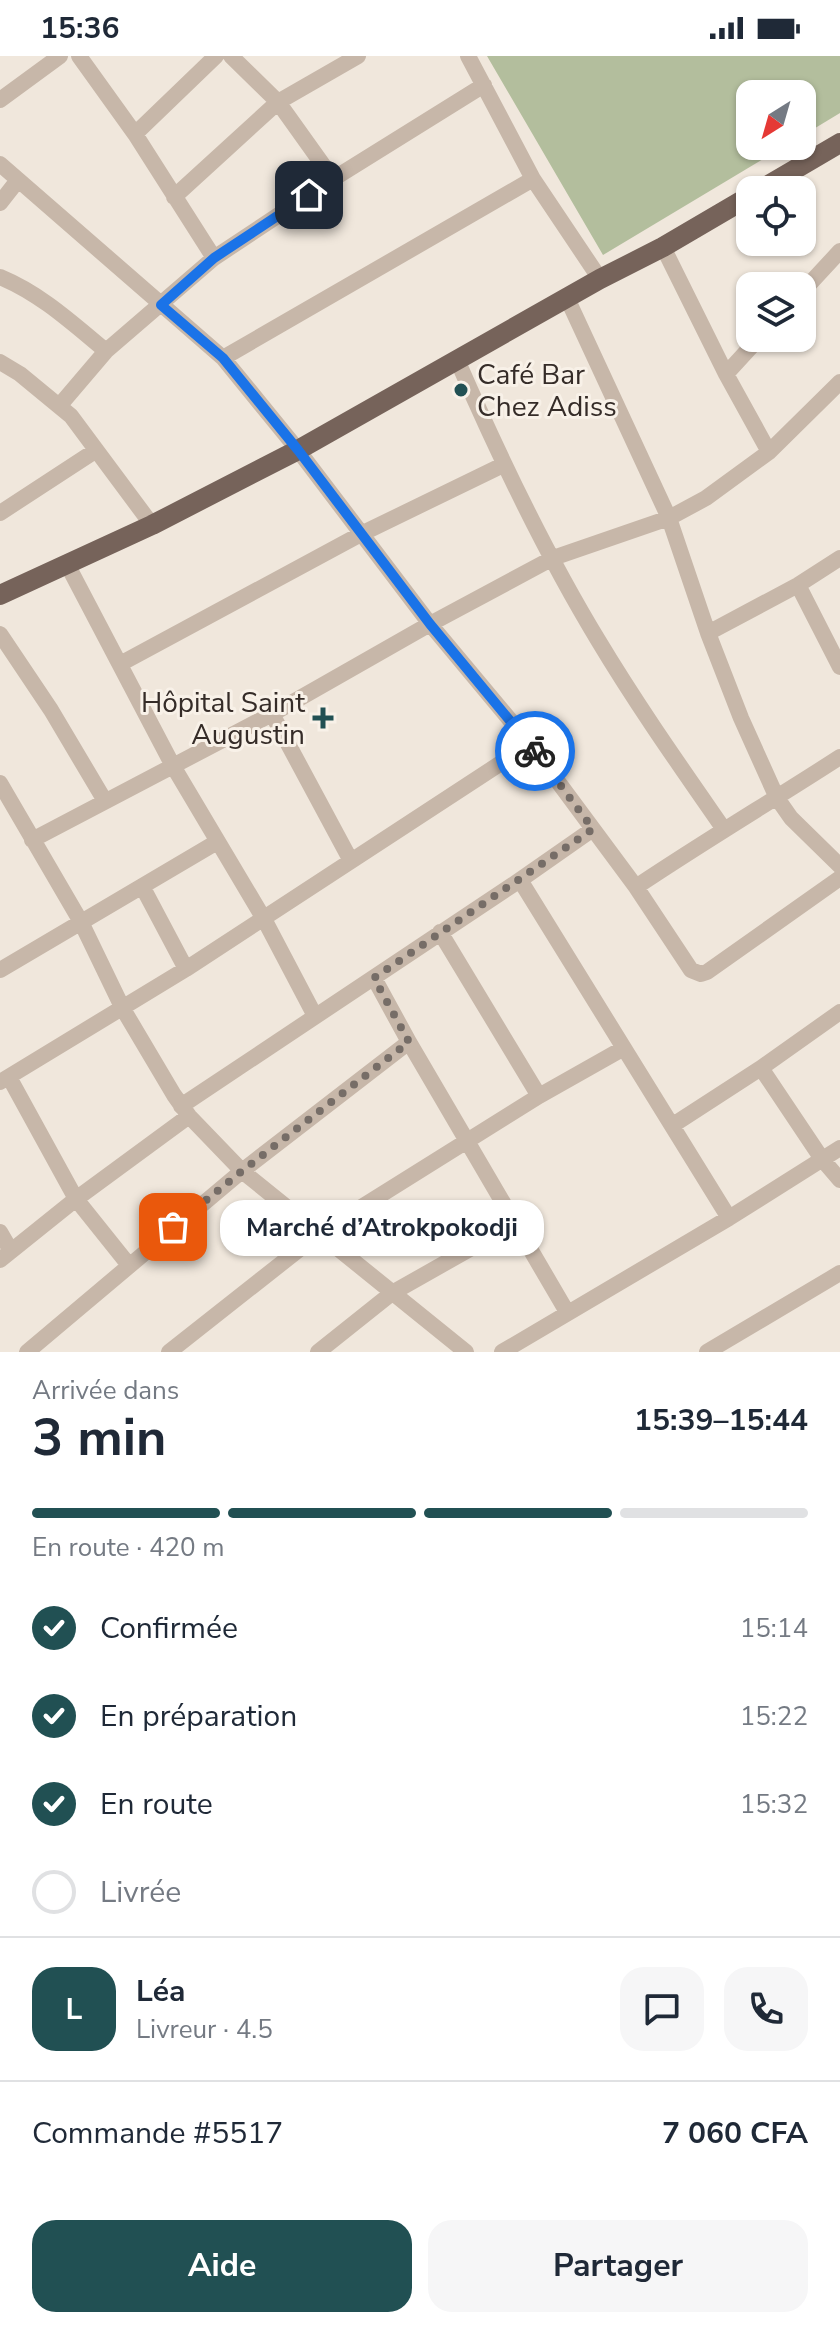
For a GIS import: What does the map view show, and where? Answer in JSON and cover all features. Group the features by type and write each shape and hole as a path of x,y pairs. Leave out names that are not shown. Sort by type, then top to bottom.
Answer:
{"main road":[{"path":"784,176 840,143"},
{"path":"0,595 152,525 298,450 736,204"}],"street":[{"path":"0,100 60,56"},
{"path":"79,56 135,134 214,258"},
{"path":"135,134 216,56"},
{"path":"231,56 278,102 333,179"},
{"path":"174,197 278,102 358,56"},
{"path":"468,56 533,179 600,279"},
{"path":"60,405 106,351 214,258 484,85"},
{"path":"0,164 223,358 298,450 430,624 530,744 636,887 691,970 701,974 707,972 840,878"},
{"path":"223,358 533,179"},
{"path":"0,203 18,180"},
{"path":"663,247 769,452"},
{"path":"816,277 840,251"},
{"path":"0,277 45,300 106,351"},
{"path":"567,298 669,518 708,633 777,798 791,818 840,866"},
{"path":"726,374 746,352"},
{"path":"0,362 60,405 83,430 95,451 152,525"},
{"path":"458,362 503,465 596,637 652,727 723,828"},
{"path":"32,840 272,714 553,558 669,518 713,494 769,452 840,382"},
{"path":"0,513 95,451"},
{"path":"120,664 361,534 503,465"},
{"path":"708,633 798,585 840,558"},
{"path":"67,564 173,766 264,919 315,1016"},
{"path":"798,585 840,667"},
{"path":"0,634 51,710 105,801"},
{"path":"272,714 351,861"},
{"path":"128,1264 76,1199 4,1080 186,969 530,744"},
{"path":"636,887 723,828 840,757"},
{"path":"0,783 81,922 123,1009 185,1111 242,1171 466,1352"},
{"path":"0,1232 6,1256 185,1111 315,1016 593,829"},
{"path":"0,970 217,842"},
{"path":"520,880 729,1218"},
{"path":"142,886 186,969"},
{"path":"440,932 539,1096"},
{"path":"374,978 567,1312"},
{"path":"673,1125 840,1012"},
{"path":"27,1352 242,1171 409,1042"},
{"path":"169,1352 320,1233 539,1096 624,1048"},
{"path":"761,1068 822,1159 840,1180"},
{"path":"502,1352 729,1218 840,1148"},
{"path":"318,1352 392,1293 514,1224"},
{"path":"707,1352 840,1273"}],"green space":[{"path":"487,56 840,56 840,113 816,128 816,80 736,80 736,160 762,160 603,255"}],"way so far":[{"path":"173,1227 409,1042 374,978 593,829 535,751"}],"place":[{"name":"Café Bar Chez Adiss","path":"461,390"},
{"name":"Hôpital Saint Augustin","path":"323,718"},
{"name":"Marché d’Atrokpokodji","path":"173,1227"}],"route":[{"path":"309,195 214,258 161,305 223,358 298,450 430,624 535,751"}]}
